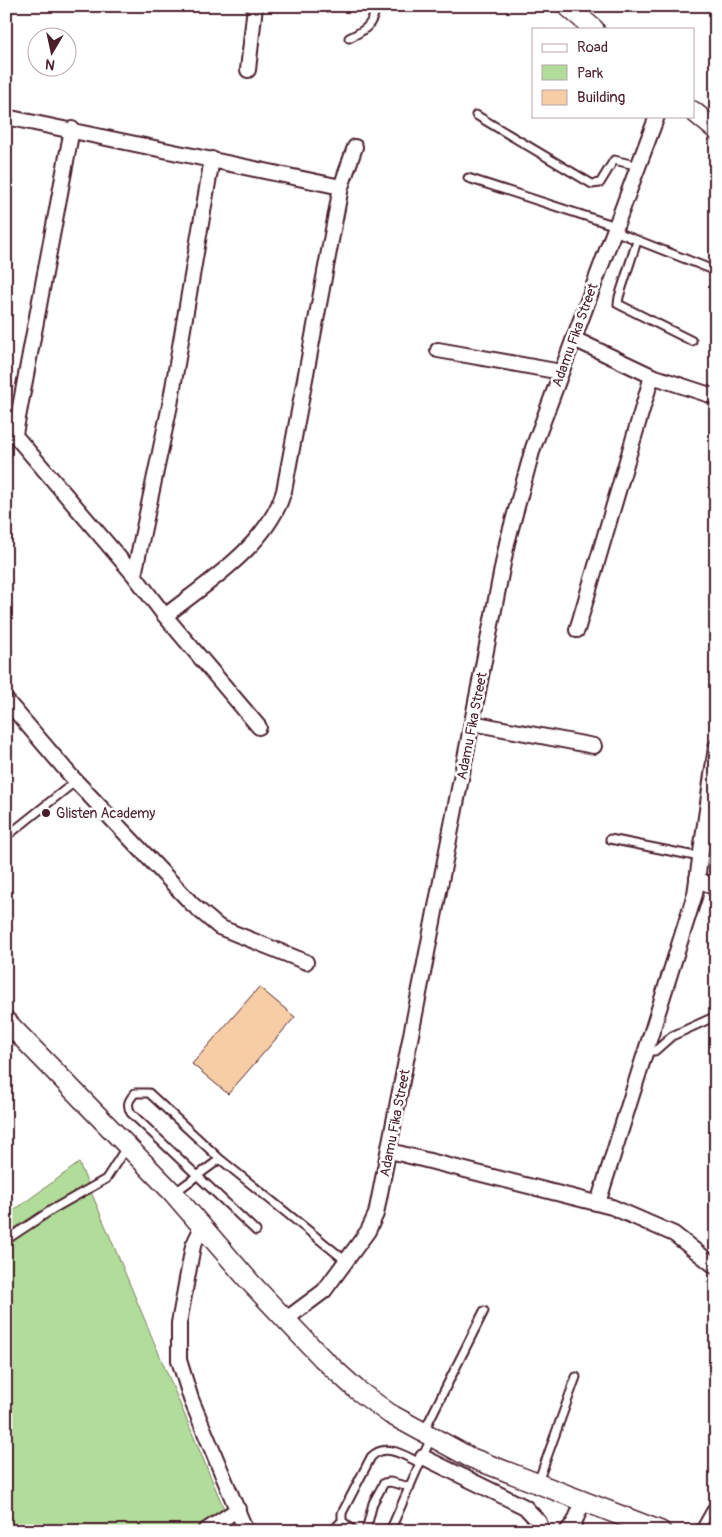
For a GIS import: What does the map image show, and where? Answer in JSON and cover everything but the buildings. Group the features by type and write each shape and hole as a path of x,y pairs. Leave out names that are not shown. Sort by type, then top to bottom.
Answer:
{"street":[{"path":"248,70 255,6"},
{"path":"567,6 593,28"},
{"path":"694,112 716,130"},
{"path":"6,117 341,187"},
{"name":"Adamu Fika Street","path":"285,1320 324,1291 368,1231 376,1214 390,1151 472,723 516,506 533,448 657,118"},
{"path":"72,130 11,429 134,574 165,616 259,727"},
{"path":"165,616 252,545 266,530 279,509 284,491 341,187 355,146"},
{"path":"134,574 170,405 212,159"},
{"path":"574,339 652,376 716,397"},
{"path":"438,350 561,372"},
{"path":"578,630 652,376"},
{"path":"6,700 76,781 193,905 219,927 306,962"},
{"path":"472,723 594,746"},
{"path":"598,1204 695,894 716,747"},
{"path":"697,878 716,889"},
{"path":"6,1021 173,1194 285,1320 356,1389 390,1414 427,1436 470,1457 661,1531"},
{"path":"390,1151 612,1207 674,1234 716,1267"},
{"path":"202,1226 193,1246 179,1323 179,1360 191,1399 246,1531"},
{"path":"422,1460 525,1507 539,1522 542,1531"},
{"path":"567,1531 574,1523 584,1500"},
{"path":"205,1531 238,1509"}],"lane":[{"path":"349,38 370,26 374,20 376,6"},
{"path":"476,115 592,184 600,183 614,160 639,166"},
{"path":"468,178 615,229 637,240 716,271"},
{"path":"637,240 618,304 692,341"},
{"path":"12,832 76,781"},
{"path":"610,839 700,857"},
{"path":"645,1051 655,1051 672,1036 716,1016"},
{"path":"256,1231 131,1113 128,1108 129,1100 135,1093 149,1093 220,1159 346,1261"},
{"path":"6,1240 53,1209 106,1179 127,1146"},
{"path":"173,1194 220,1159"},
{"path":"390,1531 422,1460 427,1436 484,1311"},
{"path":"538,1483 576,1377"},
{"path":"332,1531 342,1521 342,1513 365,1465 376,1452 395,1451 422,1460"},
{"path":"366,1531 374,1503 384,1483 390,1482 410,1487"},
{"path":"700,1531 716,1501"},
{"path":"342,1521 354,1531"}],"green space":[{"path":"79,1163 227,1516 198,1531 6,1531 6,1216"}],"place":[{"name":"Glisten Academy","path":"46,813"}]}
